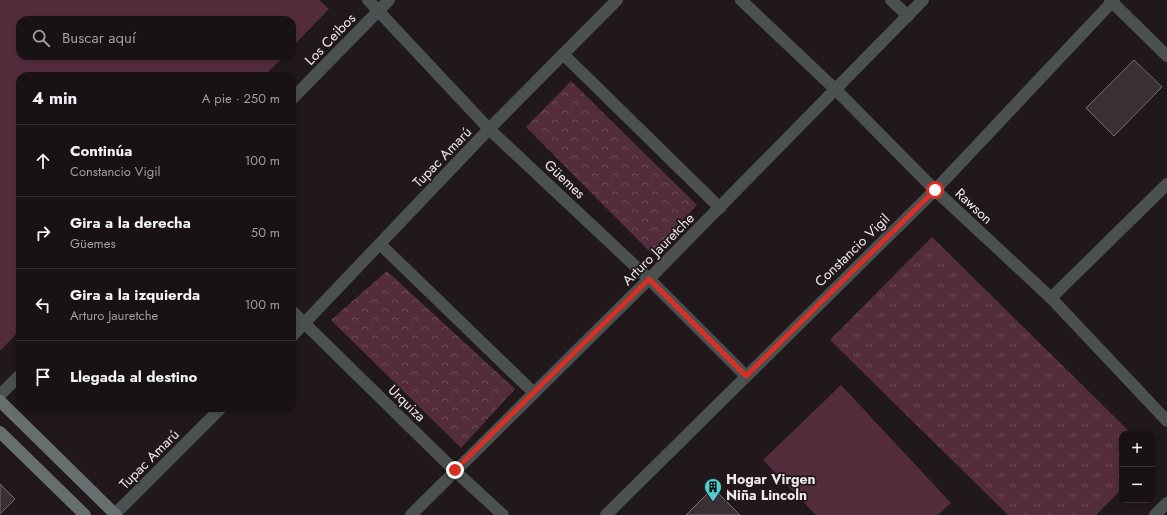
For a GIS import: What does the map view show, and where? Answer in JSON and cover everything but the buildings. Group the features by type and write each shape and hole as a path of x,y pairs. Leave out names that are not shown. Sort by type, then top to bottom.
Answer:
{"main road":[{"path":"0,401 115,515"},
{"path":"0,432 85,515"}],"street":[{"name":"Güemes","path":"368,0 489,129 649,279 746,376"},
{"name":"Los Ceibos","path":"296,95 388,0"},
{"name":"Tupac Amarú","path":"296,332 489,129 617,0"},
{"name":"Rawson","path":"740,0 836,90 935,190 1051,298 1167,421"},
{"path":"891,0 908,16"},
{"name":"Arturo Jauretche","path":"412,515 455,470 720,208 923,0"},
{"path":"1112,1 1167,56"},
{"name":"Constancio Vigil","path":"606,515 935,190 1112,1"},
{"path":"564,54 720,208"},
{"path":"1051,298 1167,184"},
{"path":"380,244 534,393"},
{"name":"Urquiza","path":"296,315 503,515"},
{"path":"0,396 16,379"},
{"name":"Tupac Amarú","path":"115,515 217,412"},
{"path":"1155,515 1167,502"}],"green space":[{"path":"0,0 319,0 329,9 296,43 296,16 16,16 16,60 280,60 268,72 16,72 16,334 0,351"},
{"path":"571,81 697,205 651,253 526,127"},
{"path":"932,237 1129,431 1119,431 1119,492 1096,515 1008,515 830,340"},
{"path":"387,271 515,389 461,448 331,320"},
{"path":"841,385 951,503 938,515 816,515 763,460"}],"place":[{"name":"Hogar Virgen Niña Lincoln","path":"713,502"}],"route":[{"path":"455,470 649,279 746,376 935,190"}]}
